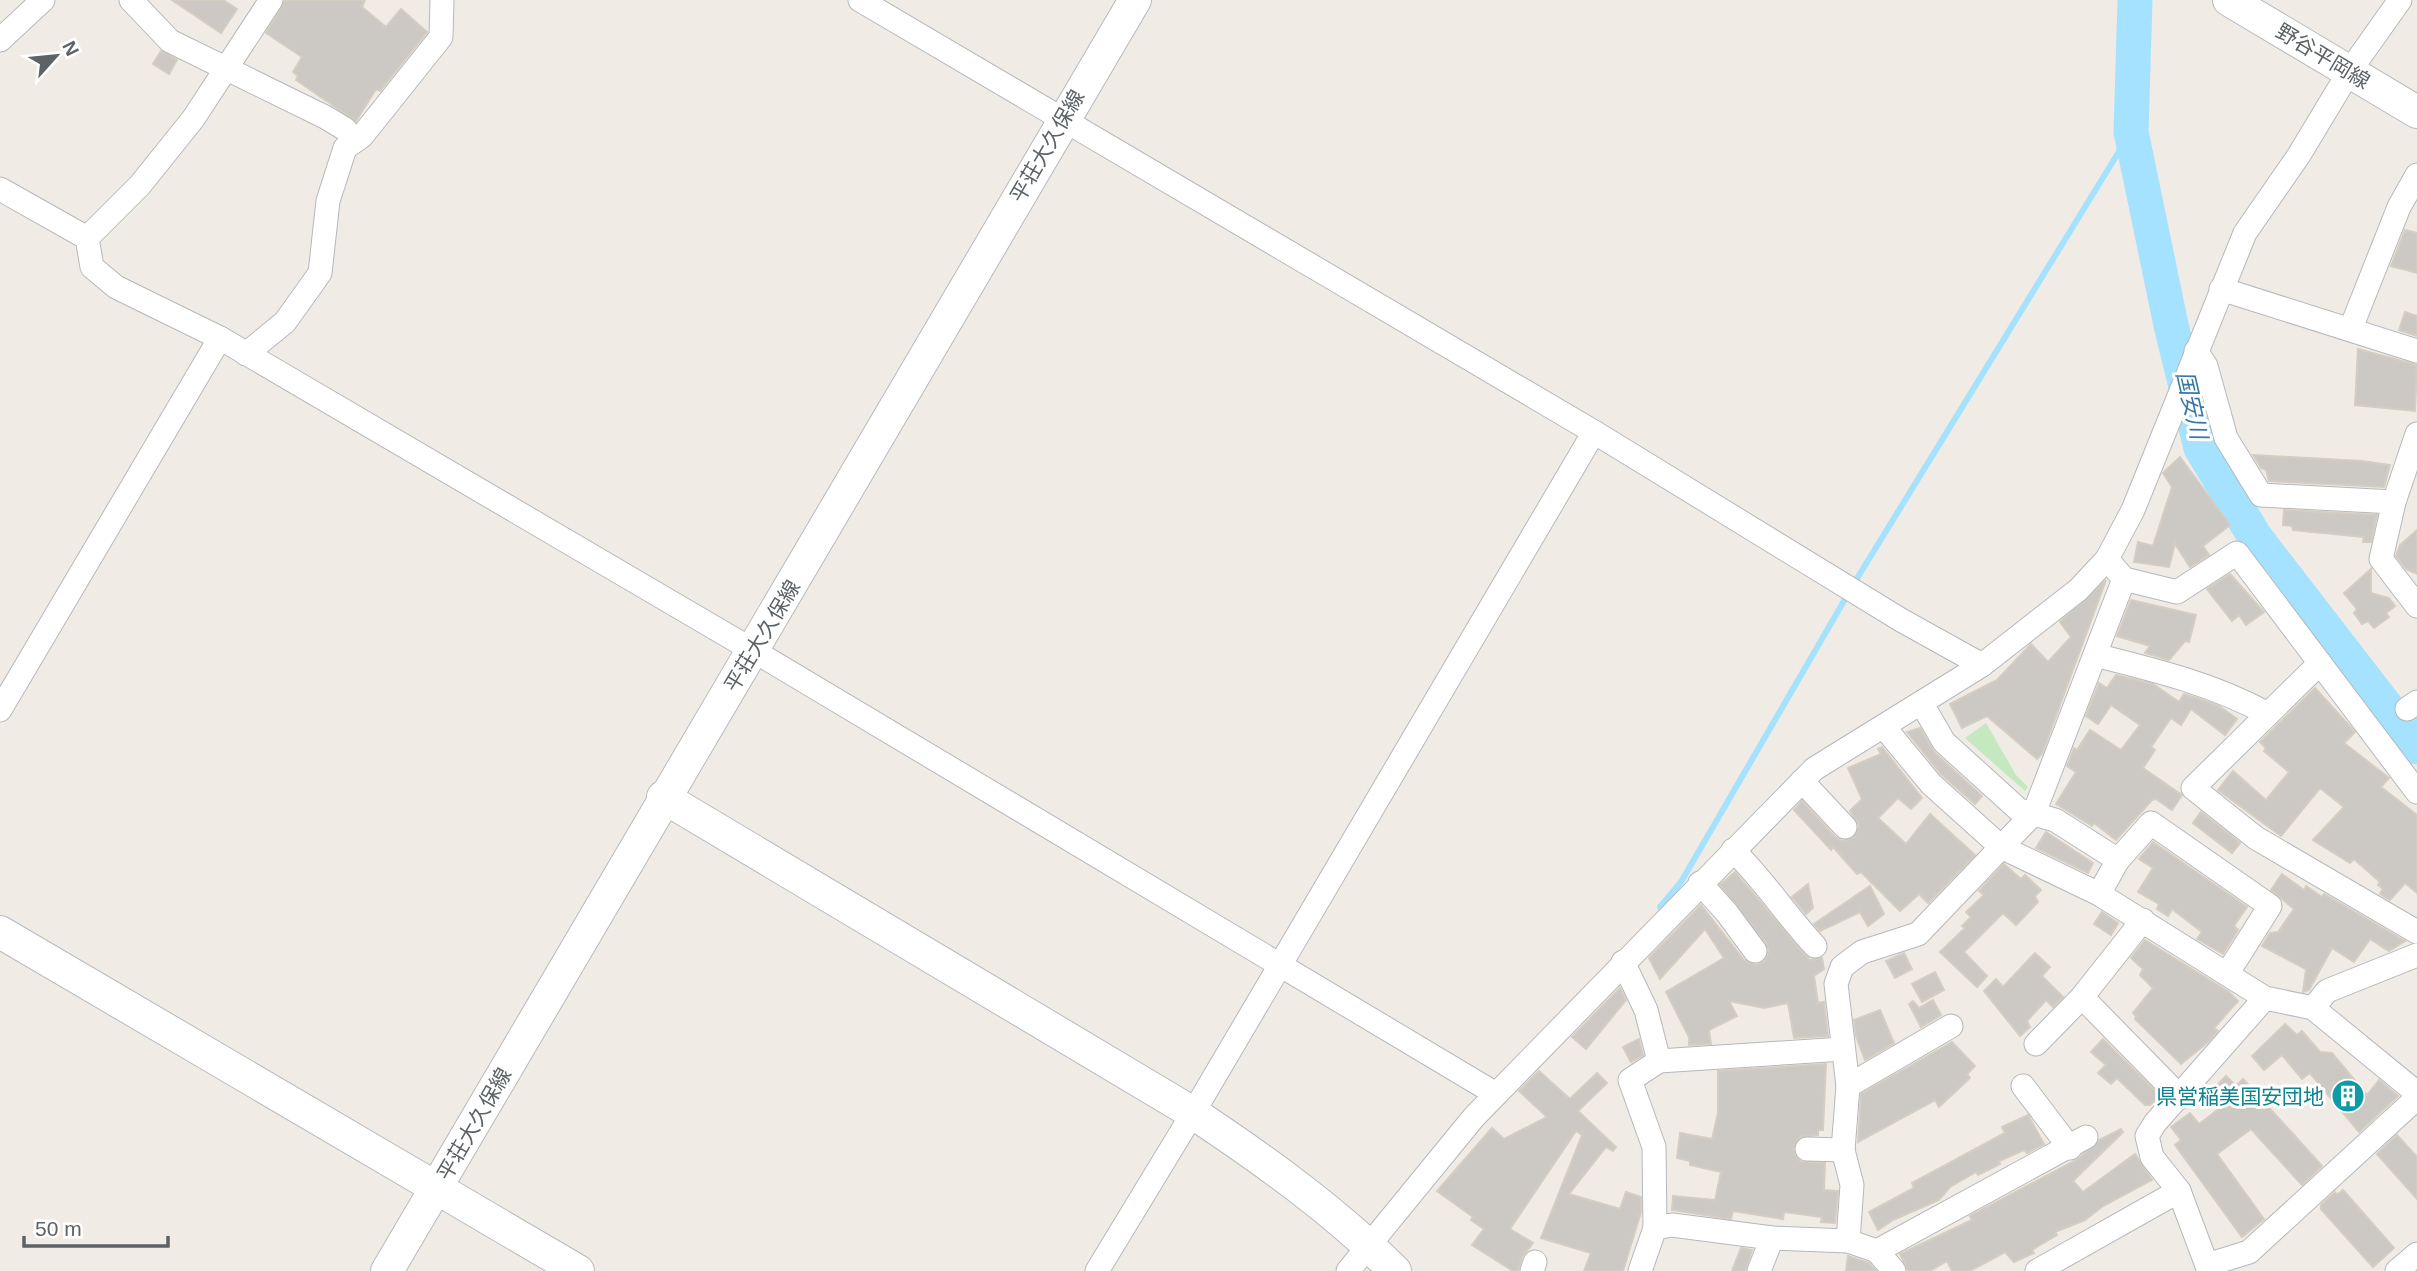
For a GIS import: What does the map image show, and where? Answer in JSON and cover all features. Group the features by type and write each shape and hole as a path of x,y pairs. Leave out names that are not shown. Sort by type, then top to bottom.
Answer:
{"main road":[{"name":"平荘大久保線","path":"387,1271 663,797 754,651 1135,0"},
{"name":"野谷平岡線","path":"2229,0 2417,112"},
{"path":"663,797 1252,1152 1369,1245 1395,1271"},
{"path":"0,932 578,1271"}],"street":[{"path":"0,40 43,0"},
{"path":"131,0 170,41 228,67 325,117 345,129 355,141"},
{"path":"87,238 141,185 228,67 271,0"},
{"path":"246,354 285,323 320,273 328,201 345,148 355,141 441,37 442,0"},
{"path":"860,0 1594,432 1901,620 1982,665"},
{"path":"1348,1271 1496,1094 1814,769 1982,665 2078,590 2107,559 2133,510 2245,233 2299,155 2349,72 2400,0"},
{"path":"2351,328 2408,210 2417,175"},
{"path":"0,189 87,238"},
{"path":"87,238 92,267 116,287 220,338 754,651 1496,1094"},
{"path":"2221,289 2417,351"},
{"path":"0,710 220,338"},
{"path":"2196,351 2206,366 2226,438 2261,495 2394,502"},
{"path":"1097,1271 1193,1114 1594,432"},
{"path":"2417,434 2394,502 2381,559 2417,606"},
{"path":"2107,559 2124,579 2177,592 2237,553 2417,792"},
{"path":"1848,1241 1852,1185 1843,1150 1848,1086 1836,984 1842,967 1862,952 1917,934 2034,813 2124,579"},
{"path":"2095,655 2232,694 2268,714"},
{"path":"2320,663 2193,788 2256,838 2417,932"},
{"path":"1922,704 1944,742 2019,810 2055,820 2118,860"},
{"path":"1884,727 1931,784 2001,847 2099,894 2265,998 2313,1008 2417,1096 2249,1252 2208,1268 2179,1191 2152,1157 2147,1136 2265,998"},
{"path":"1802,781 1845,827"},
{"path":"2099,894 2118,860 2151,823 2270,906 2227,974"},
{"path":"1732,850 1773,891 1795,925 1815,946"},
{"path":"1700,883 1727,913 1755,951"},
{"path":"2036,1044 2082,996 2143,920"},
{"path":"2313,1008 2328,991 2417,955"},
{"path":"1623,962 1646,1010 1659,1061"},
{"path":"2082,996 2180,1097"},
{"path":"1848,1086 1951,1026"},
{"path":"1640,1271 1655,1228 1654,1147 1630,1080 1659,1061 1843,1049"},
{"path":"1877,1251 2078,1142 2023,1086"},
{"path":"1807,1149 1843,1150"},
{"path":"2036,1271 2179,1191"},
{"path":"1655,1228 1672,1225 1772,1238 1848,1241 1877,1251 1894,1271"},
{"path":"1759,1271 1772,1238"},
{"path":"2398,1271 2417,1254"}],"green space":[{"path":"1986,723 2016,775 2028,787 2025,791 1965,738"}],"building":[{"path":"172,0 223,0 237,9 221,33"},
{"path":"285,0 365,0 362,7 386,27 401,9 427,32 380,91 376,89 356,121 296,80 298,76 293,72 302,57 266,33"},
{"path":"161,51 177,60 169,74 153,64"},
{"path":"2405,230 2417,233 2417,273 2391,266"},
{"path":"2405,312 2417,316 2417,336 2399,330"},
{"path":"2358,349 2417,365 2415,411 2355,405"},
{"path":"2253,455 2390,465 2384,487 2269,481 2266,470 2261,468"},
{"path":"2180,457 2230,525 2203,546 2209,555 2190,567 2175,544 2169,567 2134,562 2138,542 2153,546 2172,487 2163,473"},
{"path":"2284,510 2377,515 2371,542 2363,542 2364,537 2293,530 2292,526 2283,525"},
{"path":"2417,530 2417,574 2406,569 2396,556 2400,545"},
{"path":"2371,569 2371,593 2389,598 2395,606 2386,613 2389,617 2374,628 2368,621 2362,624 2354,613 2357,609 2344,593"},
{"path":"2230,574 2264,612 2246,625 2239,615 2232,621 2207,589"},
{"path":"2106,580 2042,754 2037,759 1987,716 1962,728 1950,704 1997,680 2031,644 2048,662 2071,637 2060,622"},
{"path":"2131,600 2196,615 2189,642 2185,641 2169,660 2145,653 2150,646 2117,636"},
{"path":"2116,675 2153,684 2179,702 2184,694 2200,699 2219,706 2237,719 2225,735 2191,709 2181,725 2171,718 2151,747 2155,750 2143,768 2182,795 2172,810 2156,799 2152,800 2116,840 2094,823 2092,826 2056,804 2076,772 2067,766 2074,748 2077,750 2090,730 2121,750 2140,725 2111,705 2098,724 2086,716 2099,683 2107,688"},
{"path":"2315,688 2355,732 2344,743 2389,778 2381,787 2417,815 2417,893 2405,883 2390,900 2380,894 2383,889 2378,885 2380,882 2354,859 2350,863 2313,840 2344,807 2320,788 2281,836 2218,790 2233,771 2266,800 2289,772 2264,751 2266,748 2260,742"},
{"path":"1920,728 1934,752 1982,796 1975,804 1941,774 1907,732"},
{"path":"1882,747 1922,798 1911,809 1898,798 1878,818 1906,844 1930,814 1975,855 1928,903 1919,894 1900,911 1861,872 1857,874 1833,847 1831,850 1794,810 1802,801 1835,837 1842,841 1854,838 1859,825 1850,811 1862,799 1848,768 1881,754 1878,749"},
{"path":"2201,812 2240,843 2232,853 2193,823"},
{"path":"2046,832 2093,863 2088,873 2036,848"},
{"path":"2153,842 2247,907 2234,926 2238,930 2223,954 2197,939 2202,932 2172,909 2168,916 2157,909 2159,904 2138,892 2153,868 2139,859"},
{"path":"2004,864 2021,879 2025,875 2041,890 2035,896 2038,902 2016,925 2003,913 1964,952 1987,976 1977,987 1940,952 1965,928 1962,926 1971,917 1966,912 1984,895 1979,891"},
{"path":"1735,872 1810,960 1822,958 1824,969 1814,976 1818,1003 1824,1002 1828,1036 1794,1038 1788,1003 1764,1008 1729,1001 1737,1016 1709,1030 1711,1044 1689,1045 1689,1037 1666,992 1724,958 1705,929 1660,979 1649,958 1701,905 1744,960 1756,965 1764,962 1769,950 1766,943 1720,885"},
{"path":"2282,874 2304,890 2306,886 2322,897 2324,894 2405,941 2389,951 2370,939 2354,962 2332,948 2309,990 2303,992 2306,969 2262,946 2270,933 2278,932 2294,909 2271,890"},
{"path":"1808,884 1813,908 1806,914 1792,897"},
{"path":"1870,886 1884,914 1868,926 1860,912 1820,931 1814,924"},
{"path":"2102,912 2118,923 2111,935 2094,924"},
{"path":"2145,940 2229,992 2238,1001 2214,1028 2218,1031 2181,1064 2135,1019 2133,1013 2153,988 2140,975 2143,969 2131,958"},
{"path":"1904,953 1912,969 1895,978 1886,961"},
{"path":"2035,953 2050,967 2042,976 2063,997 2053,1007 2046,1000 2027,1021 2030,1027 2020,1036 1984,991 1996,979 2003,987"},
{"path":"1935,972 1944,990 1922,1002 1912,984"},
{"path":"1620,988 1626,1000 1586,1049 1572,1037"},
{"path":"1933,1000 1941,1015 1921,1027 1909,1004 1913,1001 1919,1008"},
{"path":"1880,1010 1894,1043 1865,1060 1856,1036 1854,1020"},
{"name":"県営稲美国安団地","path":"2285,1024 2297,1035 2302,1031 2320,1052 2332,1053 2367,1095 2379,1080 2398,1096 2359,1132 2310,1073 2302,1079 2282,1055 2264,1070 2252,1056"},
{"path":"1639,1039 1643,1055 1631,1062 1623,1047"},
{"path":"2103,1039 2160,1096 2150,1105 2145,1105 2117,1078 2111,1084 2098,1073 2106,1065 2091,1052"},
{"path":"1952,1042 1975,1066 1967,1074 1970,1078 1939,1107 1935,1100 1858,1142 1861,1094"},
{"path":"1826,1064 1823,1130 1818,1130 1818,1135 1800,1137 1793,1149 1800,1161 1825,1163 1824,1190 1838,1191 1835,1223 1821,1222 1822,1217 1784,1212 1783,1219 1733,1211 1731,1219 1672,1210 1673,1196 1715,1200 1721,1172 1690,1165 1690,1161 1677,1158 1680,1133 1712,1139 1718,1113 1718,1071"},
{"path":"1539,1071 1570,1099 1597,1073 1607,1083 1578,1111 1616,1147 1613,1151 1606,1147 1569,1194 1620,1209 1626,1192 1641,1197 1641,1212 1623,1271 1584,1271 1591,1253 1541,1238 1582,1135 1576,1131 1510,1229 1533,1243 1522,1257 1518,1271 1513,1271 1472,1245 1484,1229 1471,1220 1473,1217 1437,1191 1492,1128 1504,1139 1547,1117 1519,1091"},
{"path":"2226,1076 2236,1086 2243,1079 2322,1166 2302,1185 2251,1129 2217,1154 2264,1219 2242,1237 2175,1145 2181,1140 2171,1127 2190,1113 2199,1124 2224,1105 2210,1092"},
{"path":"2028,1115 2044,1144 2027,1153 2024,1150 1999,1161 2000,1164 1978,1175 1976,1172 1950,1187 1939,1200 1893,1220 1878,1230 1869,1212 1914,1188 1912,1183 2005,1133 2002,1127"},
{"path":"2121,1129 2123,1132 2073,1181 2083,1192 2135,1154 2152,1180 2103,1206 2085,1220 2055,1232 2057,1235 2032,1250 2034,1253 2014,1262 2005,1252 1970,1271 1952,1271 1947,1261 1930,1271 1908,1271 1900,1254 1972,1220 1970,1216 2078,1159 2099,1140"},
{"path":"2397,1135 2417,1157 2417,1199 2377,1154"},
{"path":"2343,1190 2394,1248 2373,1267 2321,1209 2321,1205 2335,1192 2337,1195"},
{"path":"1741,1248 1752,1250 1745,1271 1732,1271"},
{"path":"1848,1256 1869,1263 1876,1271 1846,1271"}],"waterway":[{"name":"国安川","path":"2135,0 2131,132 2171,325 2201,448 2255,537 2417,747"},
{"path":"1853,585 2131,132"},
{"path":"1660,907 1681,882 1848,594"}],"place":[{"name":"県営稲美国安団地","path":"2348,1096"}]}
